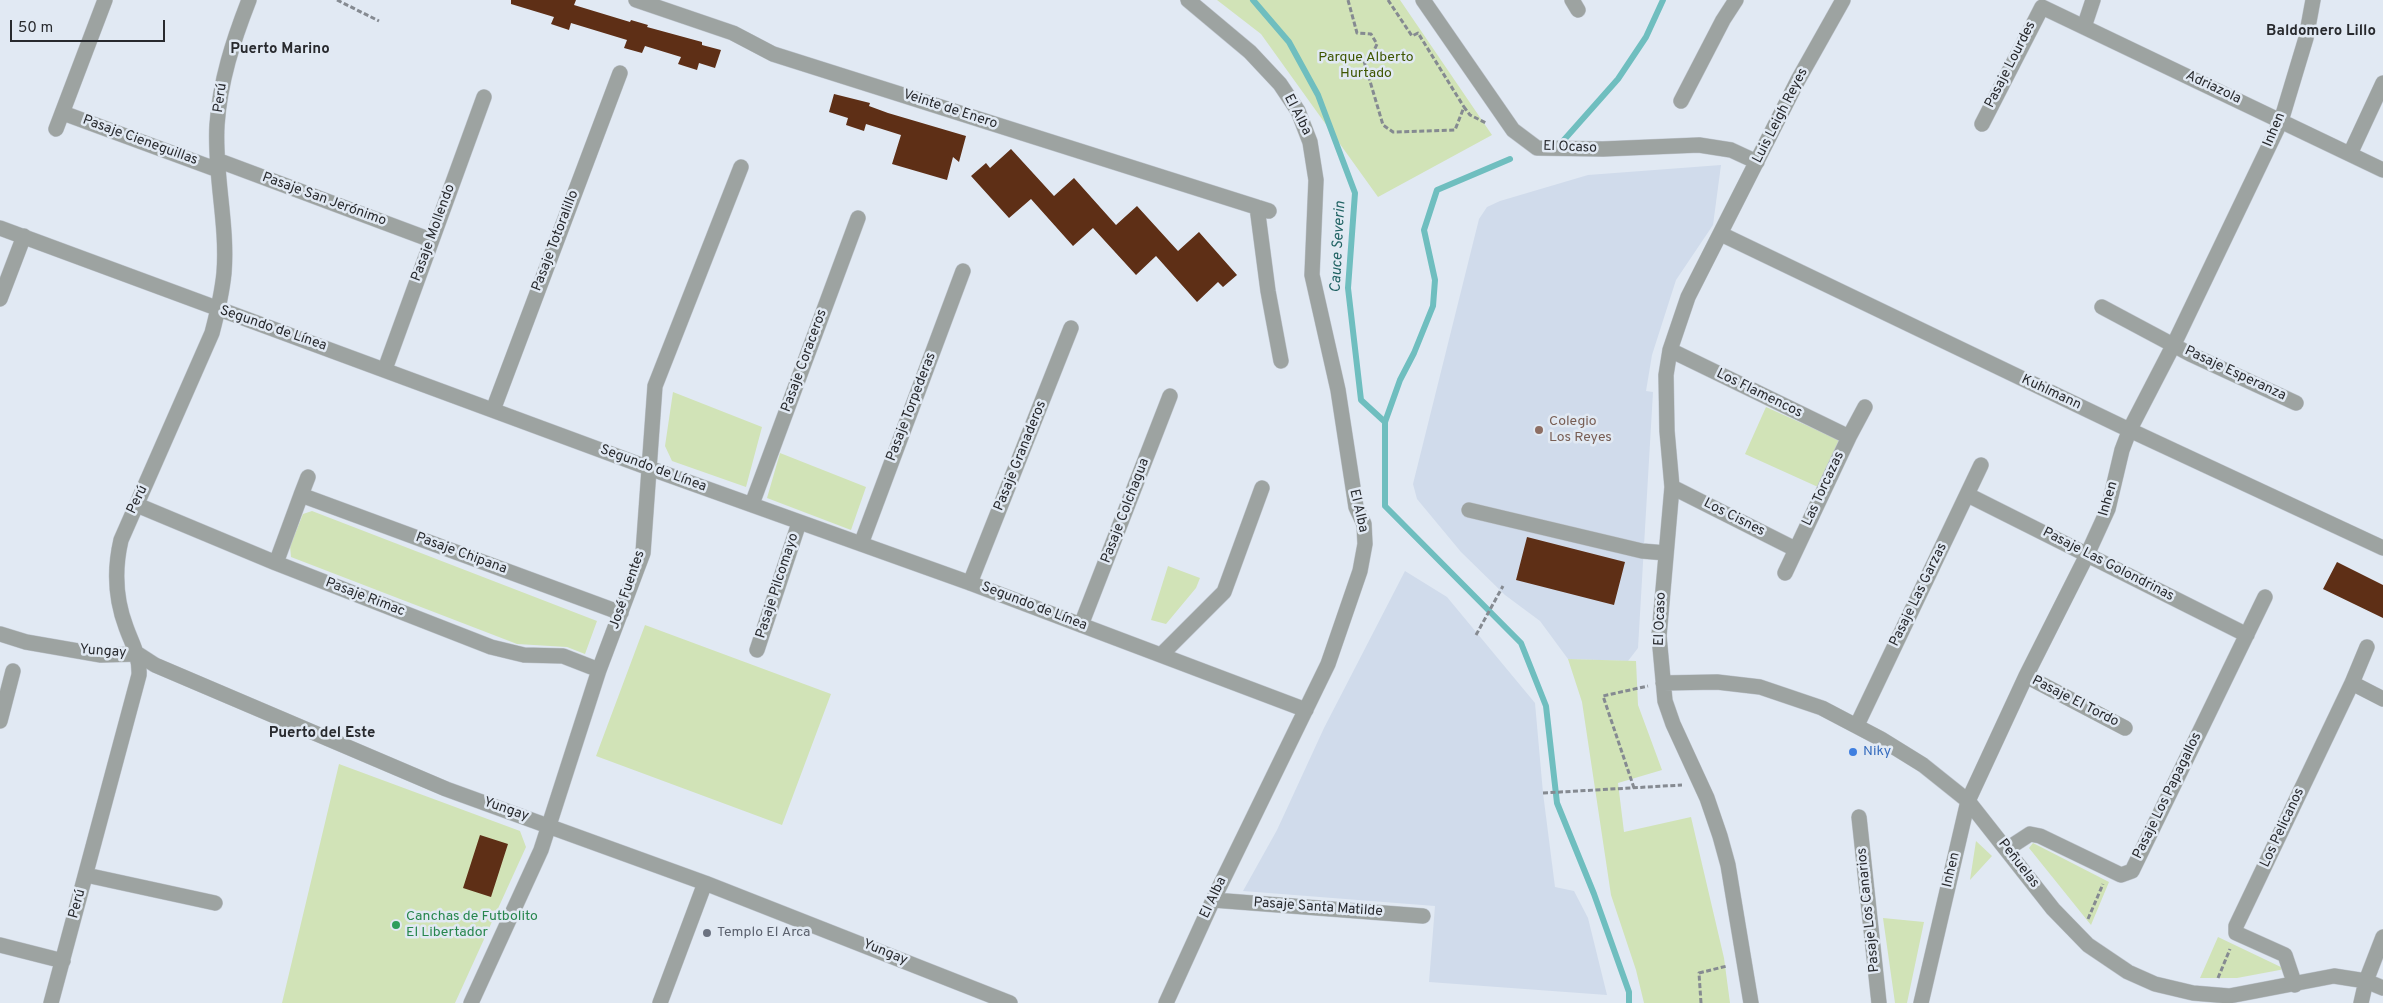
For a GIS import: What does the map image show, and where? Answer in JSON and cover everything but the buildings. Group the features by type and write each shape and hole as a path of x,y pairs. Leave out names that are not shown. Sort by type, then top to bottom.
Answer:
{"street":[{"path":"56,129 105,0"},
{"name":"Perú","path":"51,1003 138,685 140,664 138,654 121,613 116,578 121,540 212,333 218,310 224,264 217,165 217,126 221,90 229,56 249,0"},
{"name":"Veinte de Enero","path":"636,0 733,33 773,54 1263,209 1268,291 1281,361"},
{"name":"El Alba","path":"1166,1003 1213,900 1328,664 1360,571 1365,544 1364,524 1356,506 1338,390 1312,274 1316,180 1310,142 1298,111 1280,84 1250,52 1188,0"},
{"name":"El Ocaso","path":"1423,0 1513,130 1537,148 1603,149 1699,145 1731,150 1757,162"},
{"path":"1681,100 1723,20 1736,0"},
{"name":"Luis Leigh Reyes","path":"1721,234 1798,80 1843,0"},
{"path":"2084,27 2093,0"},
{"name":"Inhen","path":"1921,1003 1968,801 2026,676 2108,509 2122,450 2130,429 2174,344 2281,121 2306,38 2313,0"},
{"name":"Adriazola","path":"2042,7 2383,170"},
{"name":"Pasaje Lourdes","path":"1982,124 2042,7"},
{"name":"Pasaje Totoralillo","path":"493,410 620,73"},
{"path":"2350,154 2383,82"},
{"name":"Pasaje Mollendo","path":"385,369 484,97"},
{"name":"Pasaje Cieneguillas","path":"63,113 217,165"},
{"name":"Pasaje San Jerónimo","path":"217,165 431,240"},
{"name":"José Fuentes","path":"471,1003 541,850 600,670 642,553 655,386 741,167"},
{"name":"Pasaje Coraceros","path":"752,504 858,218"},
{"name":"Segundo de Línea","path":"0,228 218,310 385,369 649,468 752,504 799,523 970,583 1306,710"},
{"name":"El Ocaso","path":"1721,234 1688,297 1670,350 1666,375 1666,410 1672,486 1658,636 1665,701 1672,724 1700,785 1720,836 1728,865 1751,1003"},
{"name":"Kuhlmann","path":"1721,234 2383,548"},
{"path":"0,299 24,236"},
{"name":"Pasaje Torpederas","path":"861,544 963,271"},
{"name":"Pasaje Esperanza","path":"2102,307 2190,354 2296,403"},
{"name":"Pasaje Granaderos","path":"970,583 1071,328"},
{"name":"Los Flamencos","path":"1670,350 1848,437"},
{"name":"Pasaje Colchagua","path":"1081,625 1170,396"},
{"name":"Las Torcazas","path":"1785,573 1848,437 1865,407"},
{"name":"Pasaje Las Garzas","path":"1857,725 1968,495 1980,465"},
{"path":"276,563 308,477"},
{"name":"Los Cisnes","path":"1672,486 1795,549"},
{"path":"1161,655 1224,592 1262,488"},
{"name":"Pasaje Chipana","path":"301,495 621,613"},
{"name":"Pasaje Las Golondrinas","path":"1968,495 2247,635"},
{"name":"Pasaje Rimac","path":"137,505 276,563 491,647 524,655 563,656 600,670"},
{"path":"1469,510 1642,551 1666,553"},
{"name":"Pasaje Pilcomayo","path":"757,650 799,523"},
{"name":"Pasaje Los Papagallos","path":"2006,849 2030,834 2040,836 2121,875 2132,871 2265,597"},
{"name":"Yungay","path":"0,634 26,642 100,655 138,654 155,665 446,789 548,824 705,883 1010,1003"},
{"name":"Los Pelicanos","path":"2236,933 2236,926 2352,683 2367,647"},
{"path":"0,720 13,672"},
{"name":"Pasaje El Tordo","path":"2026,676 2125,728"},
{"name":"Peñuelas","path":"1663,683 1717,682 1760,687 1822,708 1857,725 1922,765 1968,801 2072,930 2107,959 2155,984 2193,993 2229,996 2295,985 2334,976 2366,981 2383,988"},
{"path":"2352,683 2383,698"},
{"name":"Pasaje Los Canarios","path":"1859,817 1879,1003"},
{"path":"86,875 215,903"},
{"path":"660,1003 705,883"},
{"name":"Pasaje Santa Matilde","path":"1213,900 1423,916"},
{"path":"2236,933 2286,955 2295,985"},
{"path":"2361,1003 2366,981 2383,937"},
{"path":"0,944 62,961"}],"path":[{"path":"337,0 379,21"},
{"path":"1348,0 1357,33 1371,34 1378,44 1371,57 1364,61 1383,125 1393,132 1455,130 1464,107"},
{"path":"1388,0 1412,36 1418,33 1470,115 1487,123 1500,113"},
{"path":"1476,635 1504,586"},
{"path":"1634,788 1603,696 1663,683"},
{"path":"1542,793 1700,785"},
{"path":"2094,906 2110,869"},
{"path":"2211,994 2236,933"},
{"path":"1701,1003 1699,973 1745,962"}],"shaded area":[{"name":"Colegio Los Reyes","path":"1721,165 1713,225 1676,280 1652,355 1646,391 1653,392 1638,648 1628,661 1568,659 1540,621 1505,595 1461,552 1417,499 1413,484 1479,219 1487,207 1500,201 1588,175"},
{"path":"1405,571 1447,597 1535,703 1543,793 1555,887 1574,891 1588,918 1607,995 1429,982 1435,906 1243,891 1277,830 1324,728"}],"green space":[{"name":"Parque Alberto Hurtado","path":"1217,0 1400,0 1492,135 1378,197 1261,34"},
{"path":"673,392 762,427 746,487 672,461 665,446"},
{"path":"1766,407 1839,440 1818,487 1745,454"},
{"path":"780,453 866,487 851,530 767,498"},
{"path":"312,511 597,621 585,654 567,647 517,644 291,557 290,546 303,514"},
{"path":"1168,566 1200,578 1196,588 1166,624 1151,620"},
{"path":"645,625 831,694 782,825 596,756"},
{"path":"1568,659 1636,661 1638,705 1662,770 1618,783 1624,832 1691,817 1724,958 1730,1003 1644,1003 1636,970 1611,895 1582,702"},
{"name":"Canchas de Futbolito El Libertador","path":"339,764 520,831 526,847 455,1003 282,1003"},
{"path":"1976,841 1992,856 1970,880"},
{"path":"2033,843 2109,882 2091,925 2029,848"},
{"path":"1883,918 1924,922 1907,1003 1895,1003"},
{"path":"2218,937 2285,969 2237,978 2200,978"}],"waterway":[{"name":"Cauce Severin","path":"1253,0 1289,42 1318,95 1355,193 1348,288 1361,400 1385,422"},
{"path":"1563,141 1618,79 1646,37 1663,0"},
{"path":"1510,159 1437,190 1424,230 1435,280 1433,306 1414,353 1400,380 1385,422 1385,506 1521,643 1546,706 1557,803 1594,894 1629,992 1629,1003"}],"place":[{"name":"Colegio Los Reyes","path":"1539,430"},
{"name":"Niky","path":"1853,752"},
{"name":"Canchas de Futbolito El Libertador","path":"396,925"},
{"name":"Templo El Arca","path":"707,933"}],"district":[{"name":"Baldomero Lillo","path":"2321,32"},
{"name":"Puerto Marino","path":"280,50"},
{"name":"Puerto del Este","path":"322,734"}]}
